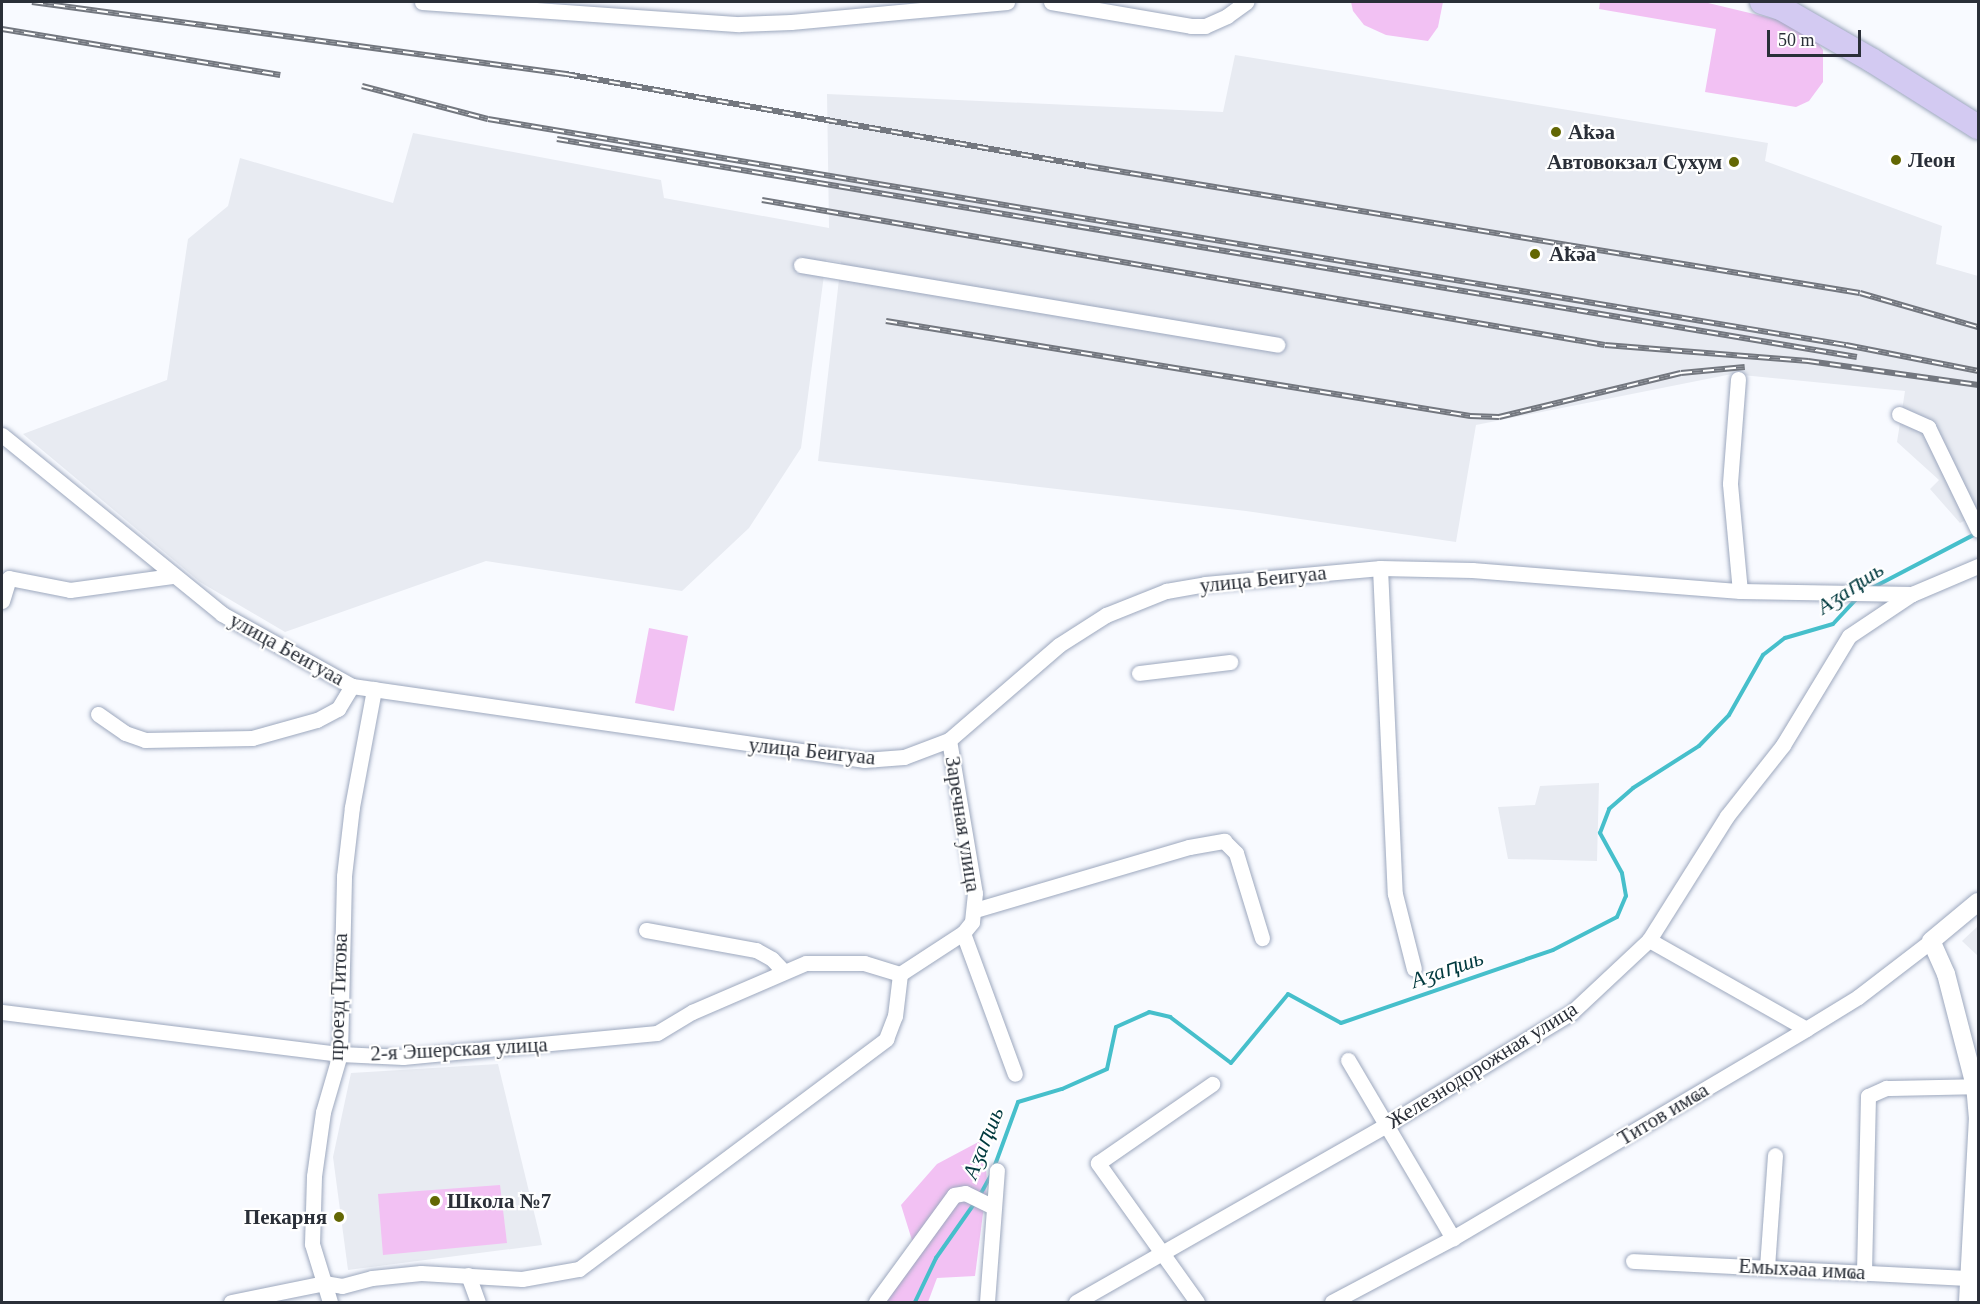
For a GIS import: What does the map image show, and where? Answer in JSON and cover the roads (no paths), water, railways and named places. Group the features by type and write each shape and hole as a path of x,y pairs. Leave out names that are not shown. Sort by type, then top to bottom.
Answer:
{"highway":[{"path":"1762,2 1781,8 1874,61 1978,127"}],"street":[{"path":"422,2 739,24 1007,2"},
{"path":"1051,2 1191,27 1205,26 1227,16 1246,2"},
{"path":"801,265 1277,345"},
{"path":"1737,379 1731,484 1740,591"},
{"path":"1899,414 1928,427 1975,525"},
{"name":"улица Беигуаа","path":"2,435 172,576 222,614 352,686 864,760 904,757 949,740 1059,645 1126,607 1167,591 1205,584 1380,568 1472,570 1740,591 1912,594"},
{"path":"1912,594 1978,566"},
{"path":"1380,568 1394,884 1414,969"},
{"path":"2,600 9,578 70,590 172,576"},
{"name":"Железнодорожная улица","path":"1076,1302 1165,1254 1388,1124 1572,1012 1649,940 1743,792 1783,745 1833,657 1850,636 1912,594"},
{"path":"1139,673 1230,662"},
{"path":"98,714 125,733 145,740 252,738 317,720 338,710 352,686"},
{"name":"проезд Титова","path":"330,1302 312,1244 314,1176 323,1112 340,1054 344,876 352,807 374,689"},
{"name":"Заречная улица","path":"949,740 975,910 963,933"},
{"path":"975,910 1189,848 1224,841 1236,853 1262,938"},
{"name":"Титов имҩа","path":"1332,1302 1453,1238 1858,997 1978,902"},
{"path":"646,930 756,950 772,959 783,971"},
{"path":"231,1302 324,1283 342,1286 372,1278 421,1273 522,1278 579,1269 886,1039 895,1016 900,974 963,933 1015,1074"},
{"path":"1649,940 1806,1029"},
{"path":"1931,941 1946,975 1977,1086 1978,1119 1968,1302"},
{"name":"2-я Эшерская улица","path":"2,1012 340,1054 403,1057 657,1033 692,1012 806,963 832,960 864,963 900,974"},
{"path":"1348,1060 1388,1124 1453,1238"},
{"path":"1197,1302 1098,1163 1212,1084"},
{"path":"1864,1272 1868,1096 1886,1088 1977,1086"},
{"path":"1767,1268 1775,1155"},
{"path":"987,1302 988,1204 997,1170"},
{"path":"876,1302 954,1195 970,1195 988,1204"},
{"name":"Емыхәаа имҩа","path":"1634,1261 1970,1278"},
{"path":"468,1275 478,1302"}],"waterway":[{"name":"Аӡаԥшь","path":"1872,588 1977,533"},
{"name":"Аӡаԥшь","path":"995,1165 1018,1102 1062,1089 1107,1069 1116,1027 1149,1012 1170,1017 1231,1063 1288,994 1341,1023 1553,950 1617,917 1626,896 1622,873 1600,833 1609,809 1633,788 1699,746 1729,715 1763,655 1785,638 1833,624 1858,597"},
{"name":"Аӡаԥшь","path":"980,1195 991,1175"},
{"name":"Аӡаԥшь","path":"915,1302 936,1258 976,1201"}],"railway":[{"path":"32,2 566,74 1087,166 1860,293 1978,327"},
{"path":"2,29 280,75"},
{"path":"362,86 488,119 1846,345 1978,371"},
{"path":"557,139 1857,357"},
{"path":"762,200 1605,345 1808,361 1978,385"},
{"path":"886,321 1470,416 1499,417 1681,373 1745,367"}],"place":[{"name":"Аҟәа","path":"1556,132"},
{"name":"Леон","path":"1896,160"},
{"name":"Автовокзал Сухум","path":"1734,162"},
{"name":"Аҟəа","path":"1535,254"},
{"name":"Школа №7","path":"435,1201"},
{"name":"Пекарня","path":"339,1217"}]}
